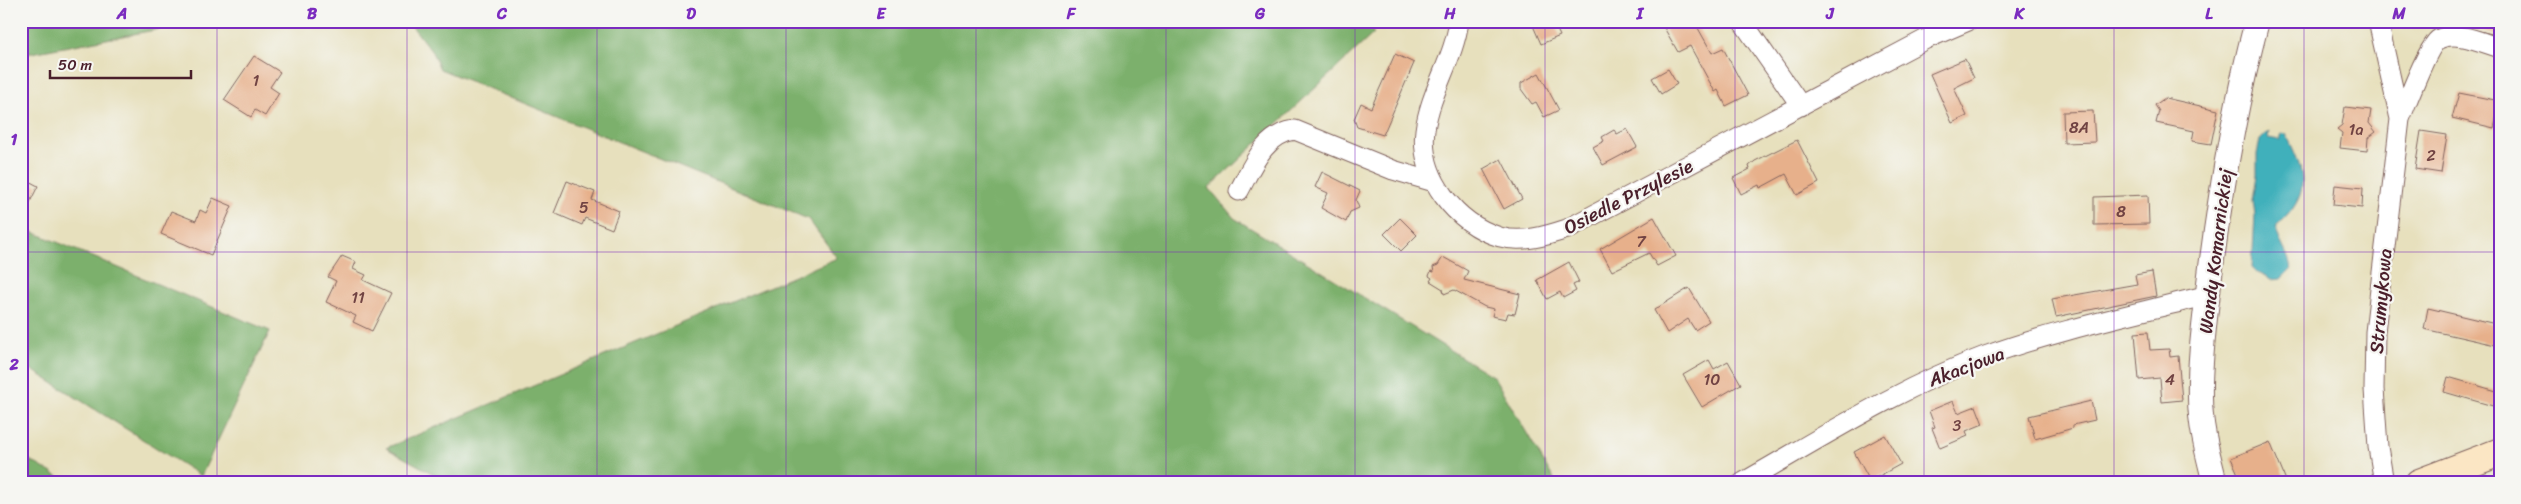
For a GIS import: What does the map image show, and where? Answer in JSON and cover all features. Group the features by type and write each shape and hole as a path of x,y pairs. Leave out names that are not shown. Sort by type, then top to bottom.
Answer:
{"main road":[{"path":"2419,483 2500,452"}],"street":[{"name":"Osiedle Przylesie","path":"1459,21 1450,59 1430,106 1425,131 1426,154 1434,182 1450,206 1475,225 1500,237 1526,239 1547,236 1567,229 1801,106 1941,26 1968,21"},
{"path":"1742,21 1801,106"},
{"name":"Wandy Komarnickiej","path":"2215,483 2204,441 2200,397 2208,295 2219,198 2239,90 2257,21"},
{"name":"Strumykowa","path":"2378,21 2400,119"},
{"name":"Strumykowa","path":"2384,483 2378,447 2374,390 2375,332 2400,119 2430,50 2438,39 2450,36 2472,39 2500,48"},
{"path":"1239,192 1257,155 1282,131 1295,130 1393,170 1434,182"},
{"name":"Akacjowa","path":"1742,483 1909,388 1984,356 2051,335 2208,295"}],"green space":[{"path":"21,21 203,21 21,55"},
{"path":"408,21 1358,21 1374,33 1209,188 1234,218 1494,377 1556,483 450,483 386,448 837,258 808,219 440,69 432,52"},
{"path":"21,227 270,331 201,476 21,363"},
{"path":"21,455 69,483 21,483"}],"water":[{"path":"2269,131 2268,138 2280,140 2282,133 2286,134 2298,161 2302,183 2296,204 2276,227 2291,269 2281,279 2270,280 2252,268 2255,215 2253,200 2257,175 2257,154 2260,140"}],"building":[{"path":"1531,21 1553,21 1560,36 1541,44"},
{"path":"1673,21 1694,21 1712,53 1723,48 1748,95 1726,106 1718,90 1715,92 1690,46 1678,52 1663,26"},
{"path":"2455,21 2500,21 2500,36 2455,25"},
{"path":"1395,54 1414,63 1383,135 1357,127 1354,119 1361,103 1371,108"},
{"path":"254,56 280,72 270,87 279,93 265,116 255,110 251,117 224,100"},
{"path":"1965,59 1974,78 1954,88 1967,116 1952,123 1930,74"},
{"path":"1668,69 1677,84 1661,94 1652,78"},
{"path":"1539,73 1559,110 1544,117 1536,102 1532,104 1521,89 1521,83"},
{"path":"2459,93 2500,101 2494,128 2452,118"},
{"path":"2165,98 2218,110 2211,144 2192,141 2194,131 2156,123 2159,111 2155,105"},
{"path":"2345,107 2371,110 2369,123 2376,132 2368,138 2367,151 2340,148 2342,133 2337,129 2342,125"},
{"path":"2093,111 2095,142 2064,143 2063,112"},
{"path":"1627,129 1637,147 1603,165 1593,147 1604,141 1602,137 1614,130 1617,134"},
{"path":"2421,131 2447,135 2441,173 2415,169"},
{"path":"1797,140 1819,183 1797,195 1786,174 1760,188 1759,185 1741,194 1733,178 1750,169 1749,166 1755,161"},
{"path":"1501,159 1522,199 1504,209 1483,169"},
{"path":"1322,172 1360,191 1356,200 1359,208 1350,212 1346,222 1321,208 1328,193 1315,187"},
{"path":"21,177 38,186 21,220"},
{"path":"567,181 595,192 592,200 619,211 612,229 585,218 582,225 554,213"},
{"path":"2335,185 2363,188 2362,208 2333,205"},
{"path":"2148,195 2149,224 2094,225 2094,197"},
{"path":"213,198 232,206 211,255 161,234 171,211 196,221 200,210 206,213"},
{"path":"1654,217 1676,256 1657,266 1649,253 1612,271 1600,249"},
{"path":"1400,218 1417,235 1401,251 1384,234"},
{"path":"342,256 356,262 353,269 366,275 363,280 391,293 372,331 353,322 356,316 326,302 336,281 328,277"},
{"path":"1443,257 1468,271 1464,280 1520,294 1515,314 1508,313 1506,319 1492,316 1494,309 1485,307 1454,290 1444,294 1443,289 1430,281 1432,278 1429,276 1431,271 1434,272 1433,267 1438,265"},
{"path":"1569,262 1579,282 1573,285 1576,291 1563,298 1560,292 1547,299 1537,280"},
{"path":"2152,272 2156,296 2056,317 2052,299 2137,284 2135,275"},
{"path":"1689,288 1709,321 1695,330 1688,319 1667,333 1654,310"},
{"path":"2428,308 2500,325 2500,346 2424,329"},
{"path":"2148,332 2150,350 2169,349 2170,357 2178,356 2182,400 2162,402 2160,378 2139,380 2135,333"},
{"path":"1709,360 1714,369 1728,361 1741,384 1702,407 1683,375"},
{"path":"2448,377 2500,392 2500,408 2444,392"},
{"path":"1953,401 1958,413 1976,406 1983,424 1966,431 1968,436 1940,448 1932,428 1935,427 1929,411"},
{"path":"2091,401 2095,420 2073,425 2073,428 2035,439 2029,416"},
{"path":"1885,435 1901,464 1870,481 1854,452"},
{"path":"2270,442 2287,483 2242,483 2231,458"}]}
